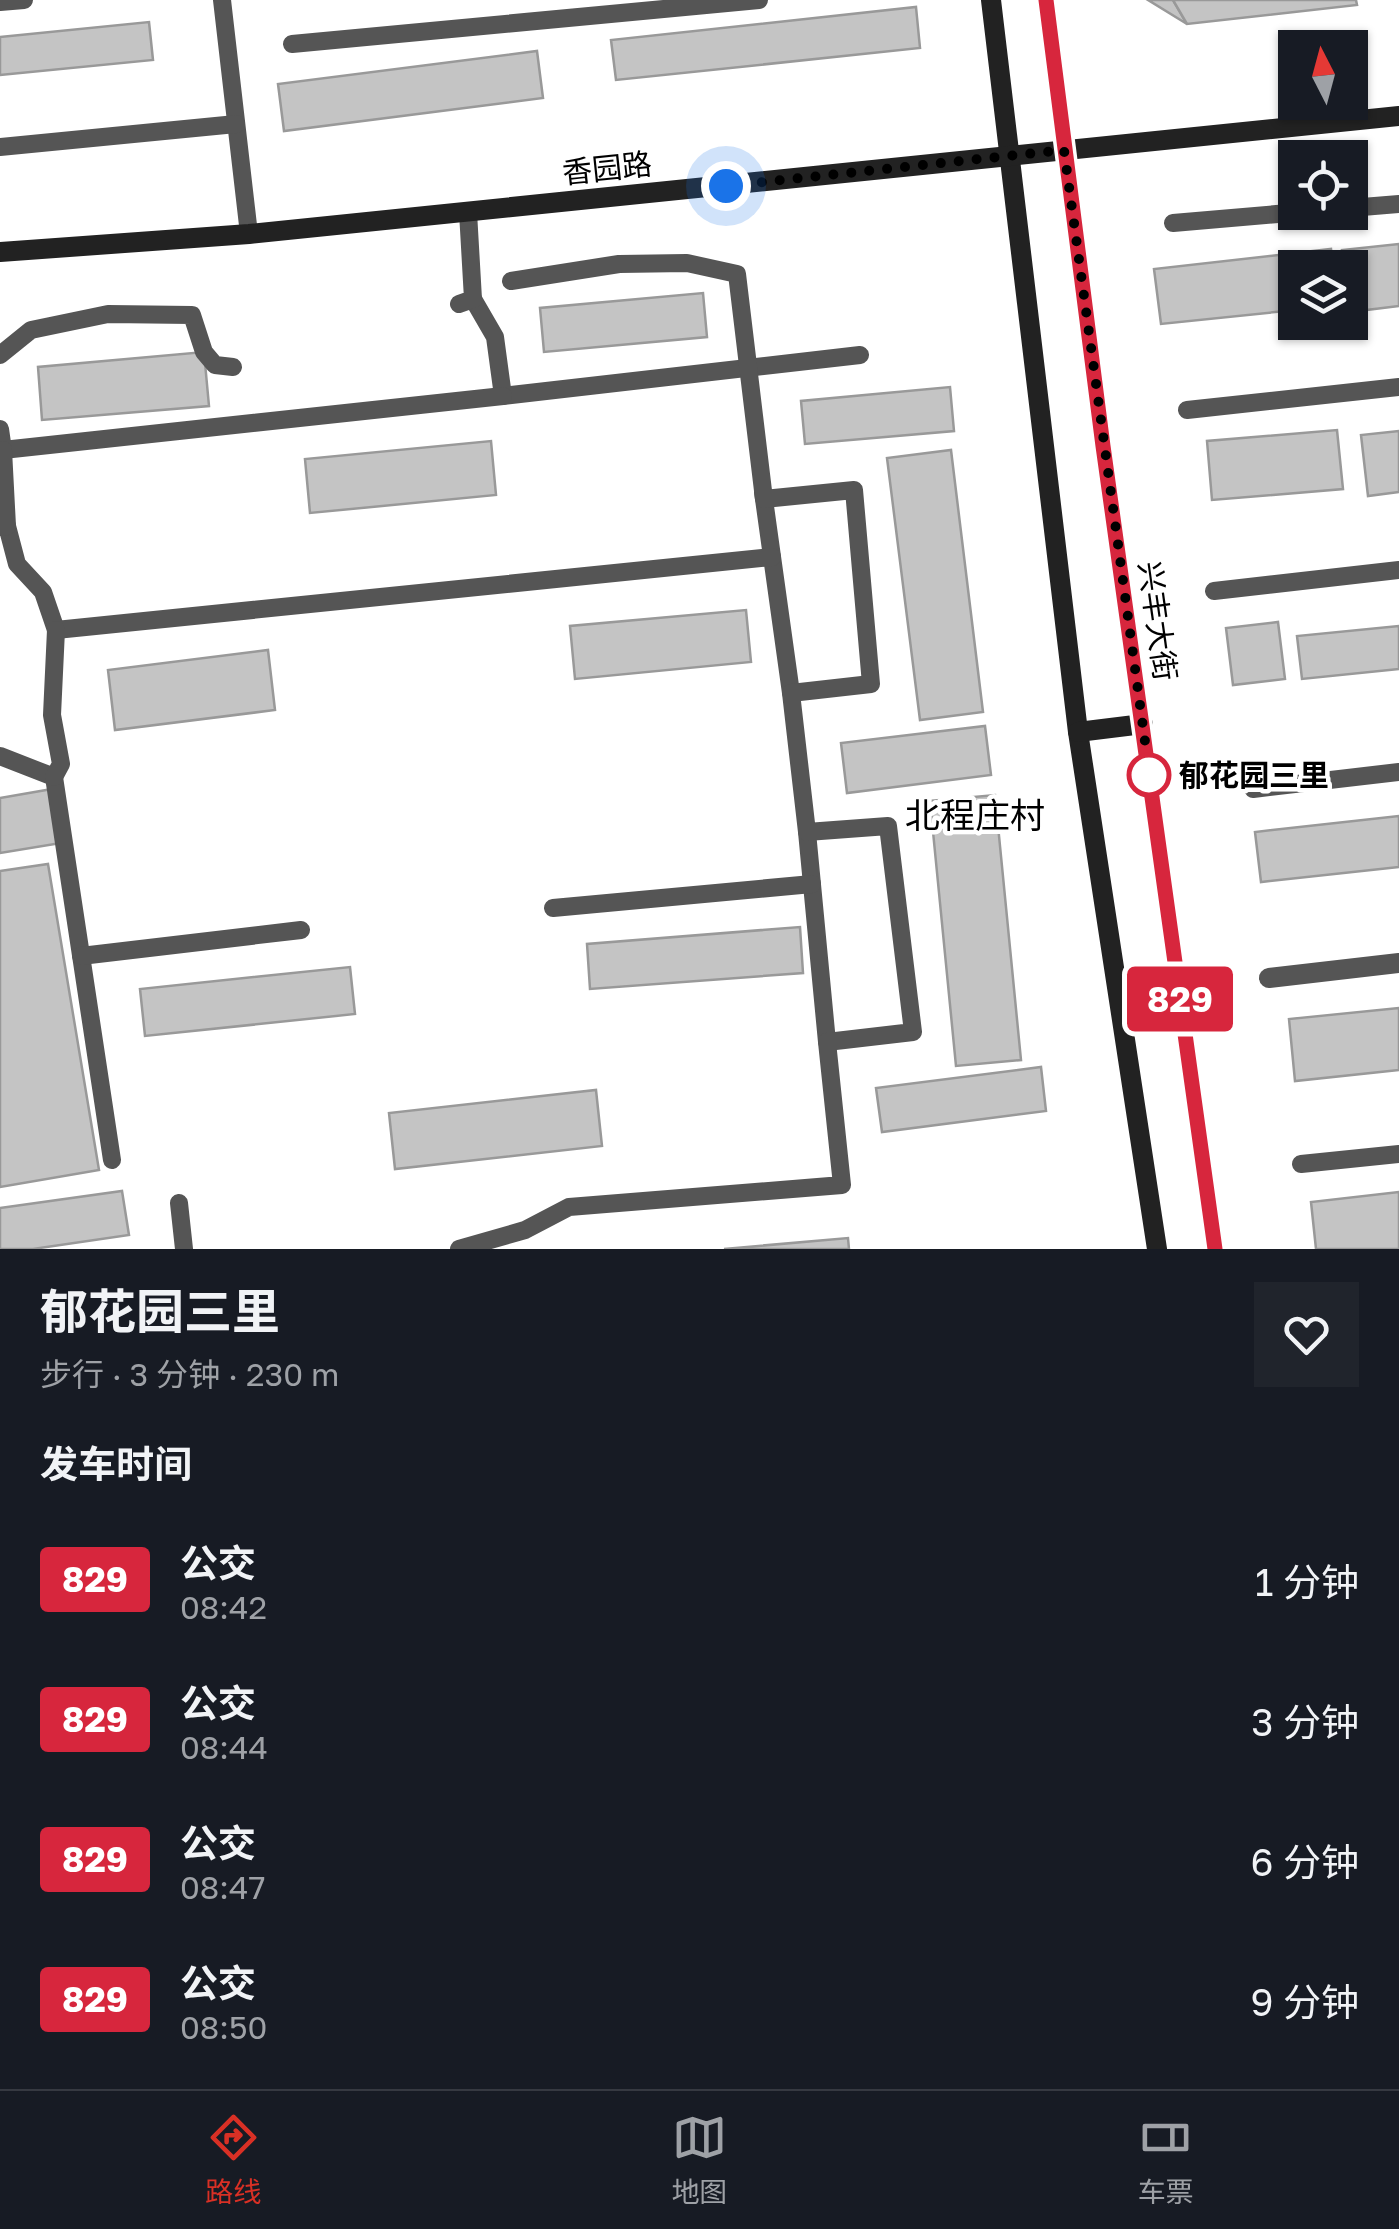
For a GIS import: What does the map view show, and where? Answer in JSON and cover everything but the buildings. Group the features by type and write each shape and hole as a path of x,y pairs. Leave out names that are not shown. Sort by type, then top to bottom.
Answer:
{"main road":[{"path":"991,0 1078,732 1157,1249"},
{"name":"兴丰大街","path":"1046,0 1215,1249"},
{"name":"香园路","path":"0,252 248,234 1399,116"},
{"path":"1078,732 1143,724"}],"street":[{"path":"1268,978 1399,963"}],"lane":[{"path":"0,2 24,0"},
{"path":"222,0 248,234"},
{"path":"292,44 602,8 759,0"},
{"path":"0,147 236,124"},
{"path":"1368,207 1399,204"},
{"path":"468,212 466,302 495,337 502,396"},
{"path":"1173,223 1278,214"},
{"path":"472,1247 526,1239 568,1207 842,1185 807,832 738,274 688,264 619,264 511,281"},
{"path":"0,355 32,330 108,314 192,315 204,352 216,365 233,367"},
{"path":"3,450 860,355"},
{"path":"1188,410 1399,387"},
{"path":"0,429 4,526 17,564 44,592 56,630 52,715 62,764 54,777 112,1160"},
{"path":"763,492 764,498 854,490 871,684 791,693"},
{"path":"56,630 772,557"},
{"path":"1214,591 1399,570"},
{"path":"0,736 2,757 54,777"},
{"path":"1254,789 1399,772"},
{"path":"807,832 888,826 912,1032 827,1042"},
{"path":"554,908 812,884"},
{"path":"80,956 302,930"},
{"path":"1302,1164 1399,1154"},
{"path":"179,1203 184,1249"}],"bus line":[{"name":"829","path":"1046,0 1103,446 1215,1249"}],"place":[{"name":"郁花园三里","path":"1149,775"}],"district":[{"name":"北程庄村","path":"975,815"}],"route":[{"path":"726,186 1064,150 1150,778 1149,775"}]}
